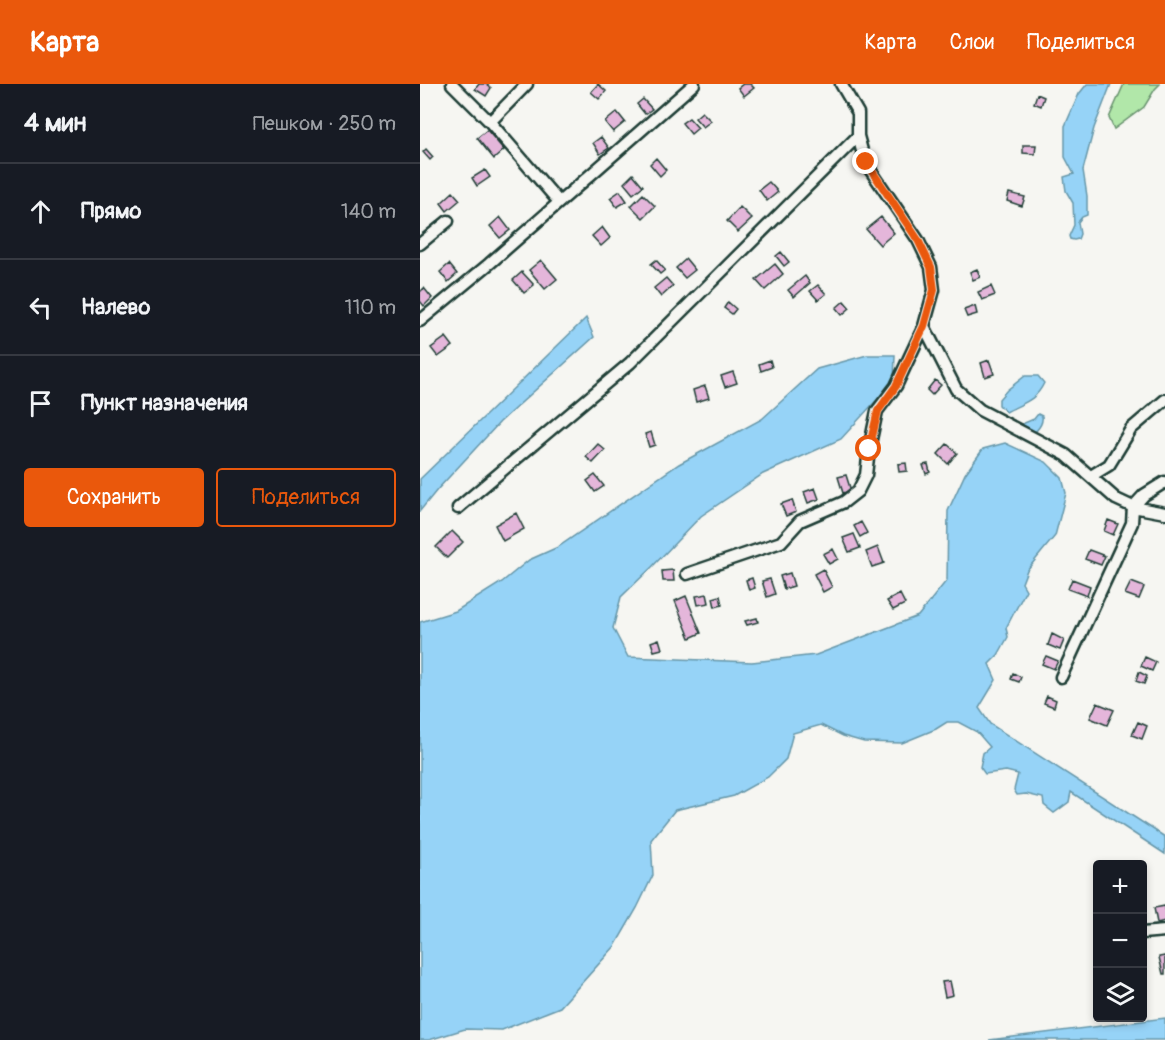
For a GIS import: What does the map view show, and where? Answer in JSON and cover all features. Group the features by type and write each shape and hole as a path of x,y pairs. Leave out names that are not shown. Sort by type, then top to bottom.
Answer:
{"street":[{"path":"452,84 490,122 559,202"},
{"path":"490,122 527,84"},
{"path":"420,321 489,264 694,84"},
{"path":"687,574 781,542 800,521 844,502 858,491 866,475 869,449 878,411 896,386 924,326 934,290 931,267 918,240 866,162 858,136 858,113 841,84"},
{"path":"458,508 630,363 858,136"},
{"path":"420,244 448,221"},
{"path":"924,326 956,389 981,410 1066,455 1116,499 1133,507 1165,513"},
{"path":"1091,476 1109,465 1131,429 1165,400"},
{"path":"1061,678 1132,523 1133,507 1144,495 1165,482"},
{"path":"1147,933 1165,931"}],"green space":[{"path":"1124,84 1160,84 1144,107 1114,129 1109,118"}],"water":[{"path":"1087,84 1111,84 1094,128 1083,170 1087,215 1078,222 1080,234 1078,239 1074,240 1069,236 1074,225 1073,203 1066,191 1064,177 1074,174 1065,157 1065,126 1079,94"},
{"path":"586,318 594,337 500,422 420,511 420,479"},
{"path":"867,355 895,355 894,381 841,439 763,474 701,516 621,597 613,628 628,657 752,662 816,655 918,616 947,580 948,511 965,474 983,449 1005,443 1046,462 1062,478 1066,493 1055,536 1027,570 1022,583 1026,590 1006,628 1008,637 998,655 989,664 996,680 979,708 990,724 1165,837 1165,854 1071,792 1069,802 1054,813 1044,805 1043,798 1026,794 1017,795 1014,790 1018,774 1006,771 985,774 980,767 983,753 990,747 977,732 958,722 947,722 902,743 864,742 843,736 821,725 793,733 786,759 768,777 734,796 675,810 651,840 653,875 615,946 560,1007 502,1030 465,1029 429,1040 420,1040 420,622 456,611 502,582 529,560 558,547 679,464 762,419 817,369"},
{"path":"1025,376 1038,376 1044,383 1032,398 1006,412 999,405 999,399"},
{"path":"1038,414 1042,416 1041,424 1036,431 1031,432 1022,424 1034,419"},
{"path":"1165,1018 1165,1040 989,1040 1147,1022"}],"building":[{"path":"479,84 486,84 491,88 486,96 475,89"},
{"path":"598,84 606,91 599,99 591,92"},
{"path":"743,84 750,84 754,88 744,96 738,88"},
{"path":"1037,94 1044,97 1041,106 1034,103"},
{"path":"643,99 652,109 645,114 637,104"},
{"path":"617,112 625,122 613,132 605,122"},
{"path":"702,112 711,121 703,127 695,118"},
{"path":"689,118 698,128 691,134 682,123"},
{"path":"487,130 504,150 494,159 477,138"},
{"path":"601,137 609,148 600,154 593,143"},
{"path":"1023,145 1036,145 1035,154 1023,153"},
{"path":"426,149 433,157 430,160 423,152"},
{"path":"656,158 666,170 660,176 650,164"},
{"path":"485,170 490,177 477,186 472,178"},
{"path":"633,174 643,186 633,194 624,183"},
{"path":"769,182 778,192 767,201 759,190"},
{"path":"620,191 627,201 617,207 610,198"},
{"path":"453,192 460,200 447,211 441,203"},
{"path":"1009,193 1025,197 1022,206 1007,201"},
{"path":"643,194 655,206 643,218 631,206"},
{"path":"740,207 752,219 738,232 727,221"},
{"path":"500,217 510,230 500,238 490,226"},
{"path":"881,217 894,233 880,245 866,229"},
{"path":"602,227 610,238 601,246 592,236"},
{"path":"781,252 789,262 784,266 776,256"},
{"path":"686,259 695,270 685,278 676,268"},
{"path":"541,260 557,279 545,289 529,270"},
{"path":"656,260 665,270 660,274 651,264"},
{"path":"449,264 457,274 448,282 440,272"},
{"path":"775,264 783,274 765,290 756,280"},
{"path":"977,269 980,277 973,280 970,272"},
{"path":"522,272 534,285 524,293 513,280"},
{"path":"805,276 810,283 794,297 788,290"},
{"path":"666,278 673,286 661,297 654,288"},
{"path":"818,285 826,294 818,300 810,291"},
{"path":"991,286 995,295 982,300 978,292"},
{"path":"424,288 432,298 424,306 420,301 420,292"},
{"path":"844,301 850,308 842,315 836,308"},
{"path":"728,302 736,309 732,314 724,308"},
{"path":"975,306 977,314 967,317 964,310"},
{"path":"446,337 453,346 438,357 431,348"},
{"path":"770,360 772,367 761,371 759,364"},
{"path":"989,360 994,374 985,377 981,363"},
{"path":"733,372 737,383 725,387 721,376"},
{"path":"935,380 941,385 932,395 927,390"},
{"path":"705,386 709,398 696,402 693,390"},
{"path":"651,432 655,445 649,447 645,434"},
{"path":"598,444 605,450 593,463 586,457"},
{"path":"947,444 957,453 948,464 938,454"},
{"path":"906,463 907,471 899,472 898,464"},
{"path":"928,464 930,472 926,474 923,465"},
{"path":"595,475 604,486 595,492 587,481"},
{"path":"846,475 851,491 843,493 838,477"},
{"path":"815,488 819,499 808,503 804,492"},
{"path":"792,500 796,512 786,516 781,504"},
{"path":"516,513 524,529 503,541 495,525"},
{"path":"1108,520 1118,524 1113,535 1104,531"},
{"path":"861,522 867,533 860,537 854,526"},
{"path":"452,531 463,542 447,558 436,547"},
{"path":"854,534 860,548 849,552 843,538"},
{"path":"878,547 884,563 872,567 866,552"},
{"path":"833,549 838,559 829,564 823,554"},
{"path":"1089,550 1105,556 1101,565 1085,559"},
{"path":"823,569 832,587 823,592 814,574"},
{"path":"673,570 674,581 663,581 662,571"},
{"path":"790,573 794,586 784,589 780,576"},
{"path":"752,578 755,588 749,590 746,580"},
{"path":"770,579 775,594 767,597 762,581"},
{"path":"1072,579 1090,586 1087,596 1068,589"},
{"path":"1131,582 1144,587 1139,599 1125,594"},
{"path":"707,594 709,603 698,605 696,596"},
{"path":"900,594 905,604 893,610 887,601"},
{"path":"686,596 701,633 690,638 675,601"},
{"path":"720,596 722,605 715,607 713,598"},
{"path":"757,618 758,622 747,625 745,621"},
{"path":"1052,634 1064,640 1060,650 1048,645"},
{"path":"659,639 662,649 654,651 651,642"},
{"path":"1046,656 1058,661 1054,669 1042,664"},
{"path":"1145,657 1156,662 1152,671 1141,666"},
{"path":"1139,672 1147,676 1144,684 1136,681"},
{"path":"1013,673 1021,677 1019,682 1011,679"},
{"path":"1047,696 1056,700 1054,707 1044,703"},
{"path":"1097,703 1114,710 1107,725 1090,718"},
{"path":"1138,722 1147,726 1142,739 1132,735"},
{"path":"1165,906 1165,921 1157,923 1154,908"},
{"path":"1165,956 1165,974 1163,974 1159,957"},
{"path":"950,981 953,995 945,997 942,982"}],"route":[{"path":"866,162 918,240 931,267 934,290 924,326 896,386 878,411 869,449"}]}
